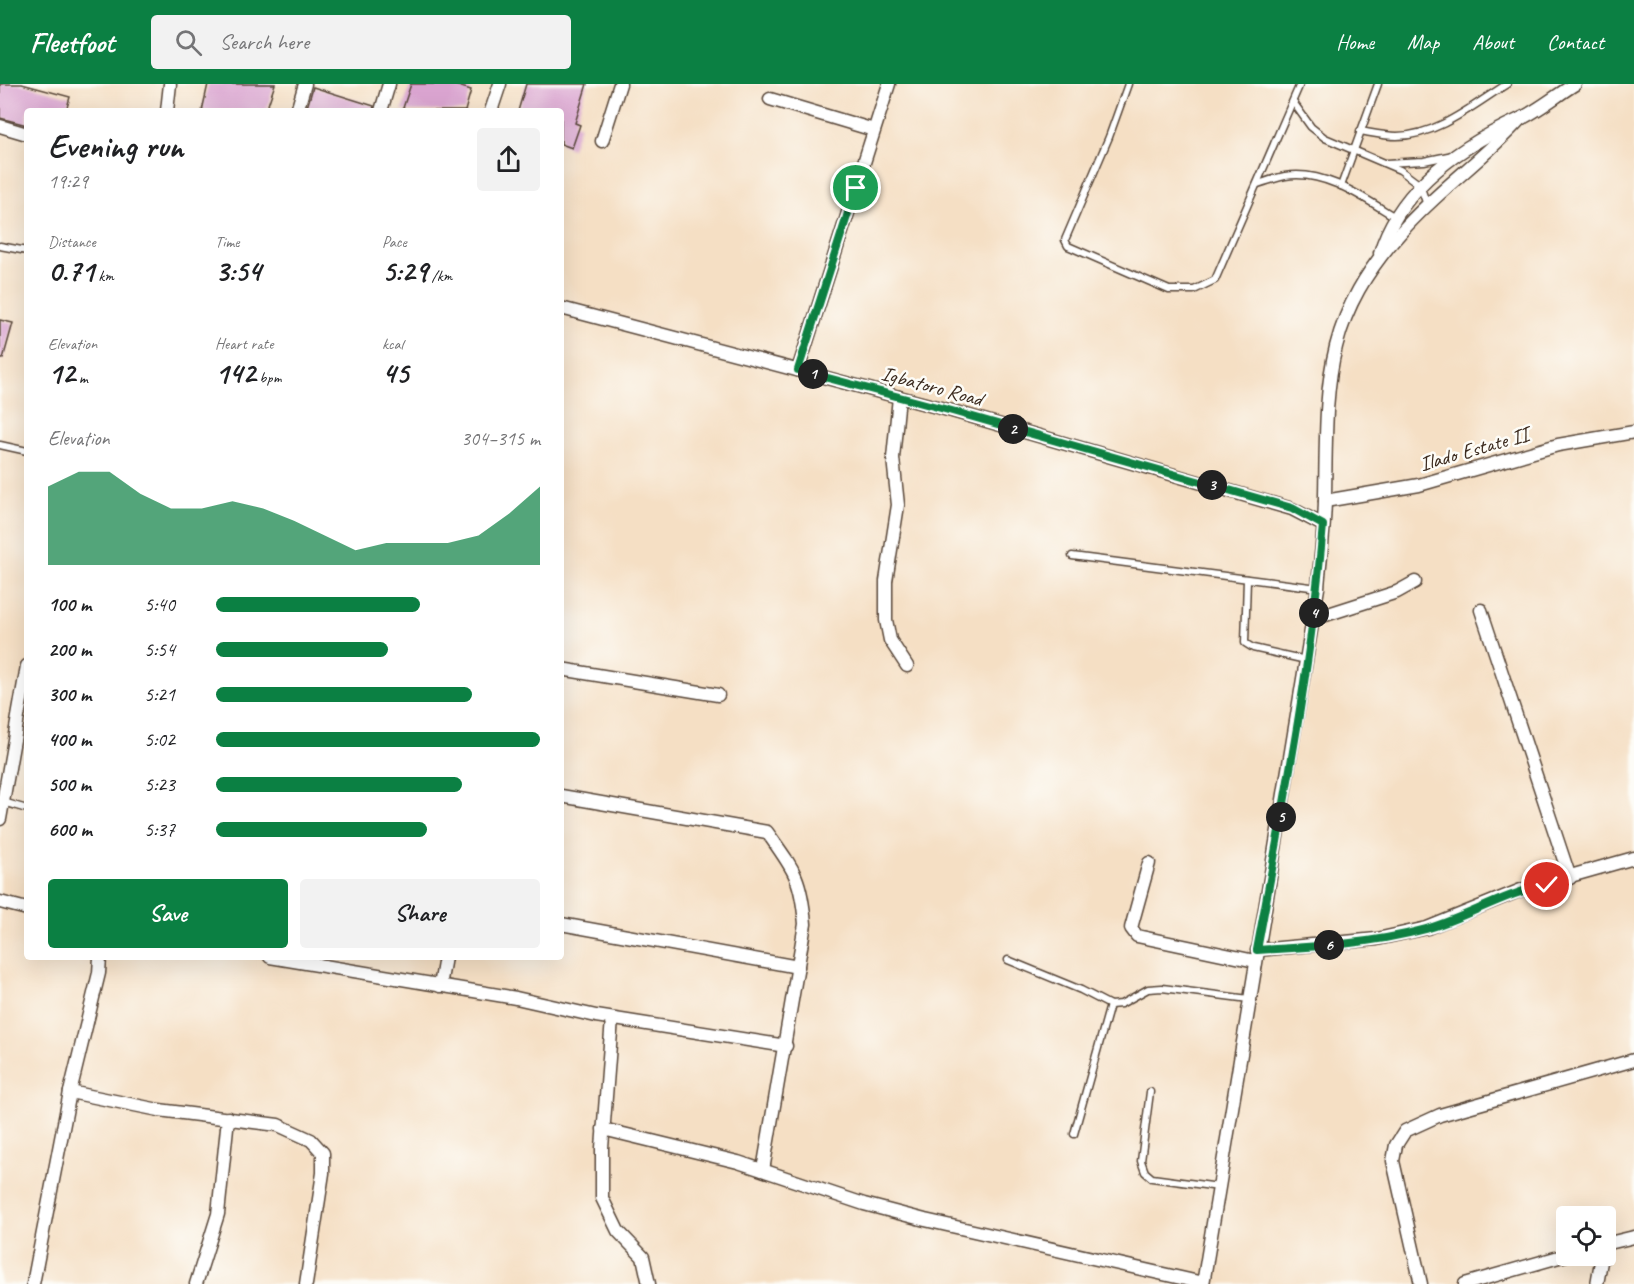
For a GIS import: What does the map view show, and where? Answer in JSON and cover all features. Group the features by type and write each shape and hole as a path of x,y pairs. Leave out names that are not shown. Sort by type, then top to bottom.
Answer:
{"street":[{"path":"167,108 170,84"},
{"path":"298,108 305,84"},
{"path":"382,108 389,84"},
{"path":"492,108 500,84"},
{"path":"602,141 620,84"},
{"path":"798,370 889,84"},
{"path":"1377,260 1385,235 1420,185 1459,153 1575,84"},
{"path":"770,99 874,130"},
{"path":"603,1129 763,1170 864,1204 925,1220 1203,1283 1318,588 1325,501 1326,402 1329,372 1348,309 1377,260 1427,206 1504,137 1520,118"},
{"path":"0,126 24,133"},
{"name":"Igbatoro Road","path":"564,309 899,397 1292,508 1323,525"},
{"path":"899,397 893,458 898,505 886,581 886,620 890,640 907,666"},
{"name":"Ilado Estate II","path":"1325,501 1419,485 1558,445 1634,432"},
{"path":"1313,619 1397,592 1415,582"},
{"path":"1481,610 1570,878"},
{"path":"564,669 718,695"},
{"path":"0,819 24,683"},
{"path":"564,797 767,832 795,871 802,889 805,924 786,1046 763,1170"},
{"path":"1149,863 1131,928 1137,936 1256,956 1377,939 1427,928 1521,890 1570,878 1634,858"},
{"path":"0,902 24,908"},
{"path":"564,925 798,967"},
{"path":"33,1284 70,1092 99,973 100,960"},
{"path":"288,960 612,1019 786,1046"},
{"path":"440,986 444,960"},
{"path":"612,1019 603,1129 602,1198 618,1231 643,1257 649,1284"},
{"path":"1421,1284 1393,1161 1396,1145 1405,1131 1440,1115 1634,1060"},
{"path":"70,1092 159,1110 279,1125 311,1140 323,1153 324,1173 306,1284"},
{"path":"196,1284 218,1214 228,1118"},
{"path":"1616,1241 1634,1237"},
{"path":"1465,1284 1556,1258"},
{"path":"1597,1284 1600,1266"}],"lane":[{"path":"1128,84 1109,137 1065,240 1068,246 1169,290 1194,290 1215,279 1300,84"},
{"path":"1341,186 1352,150 1378,84"},
{"path":"1360,131 1397,136 1420,134 1452,118 1507,84"},
{"path":"1293,102 1311,127 1325,138 1400,170 1420,185 1427,206"},
{"path":"1382,163 1424,161 1459,153"},
{"path":"1258,184 1287,175 1314,178 1341,186 1395,218"},
{"path":"0,246 24,250"},
{"path":"0,446 24,450"},
{"path":"1072,556 1318,588"},
{"path":"1247,579 1245,643 1253,648 1306,661"},
{"path":"3,802 24,808"},
{"path":"1008,960 1081,990 1110,1005 1121,1004 1149,989 1162,988 1249,999"},
{"path":"1074,1134 1110,1005"},
{"path":"1150,1092 1141,1161 1145,1172 1152,1178 1220,1187"}],"building":[{"path":"0,84 22,84 70,97 67,108 24,108 24,124 0,118"},
{"path":"208,84 275,84 267,108 203,108"},
{"path":"411,84 452,84 471,90 466,108 403,108"},
{"path":"526,84 587,84 575,123 580,125 572,148 564,145 564,108 519,108"},
{"path":"313,87 374,106 374,108 307,108"},
{"path":"0,320 13,323 3,359 0,359"}],"route":[{"path":"856,188 798,370 952,411 1292,508 1323,525 1318,588 1257,950 1322,946 1377,939 1427,928 1468,914 1521,890 1547,885"}]}
